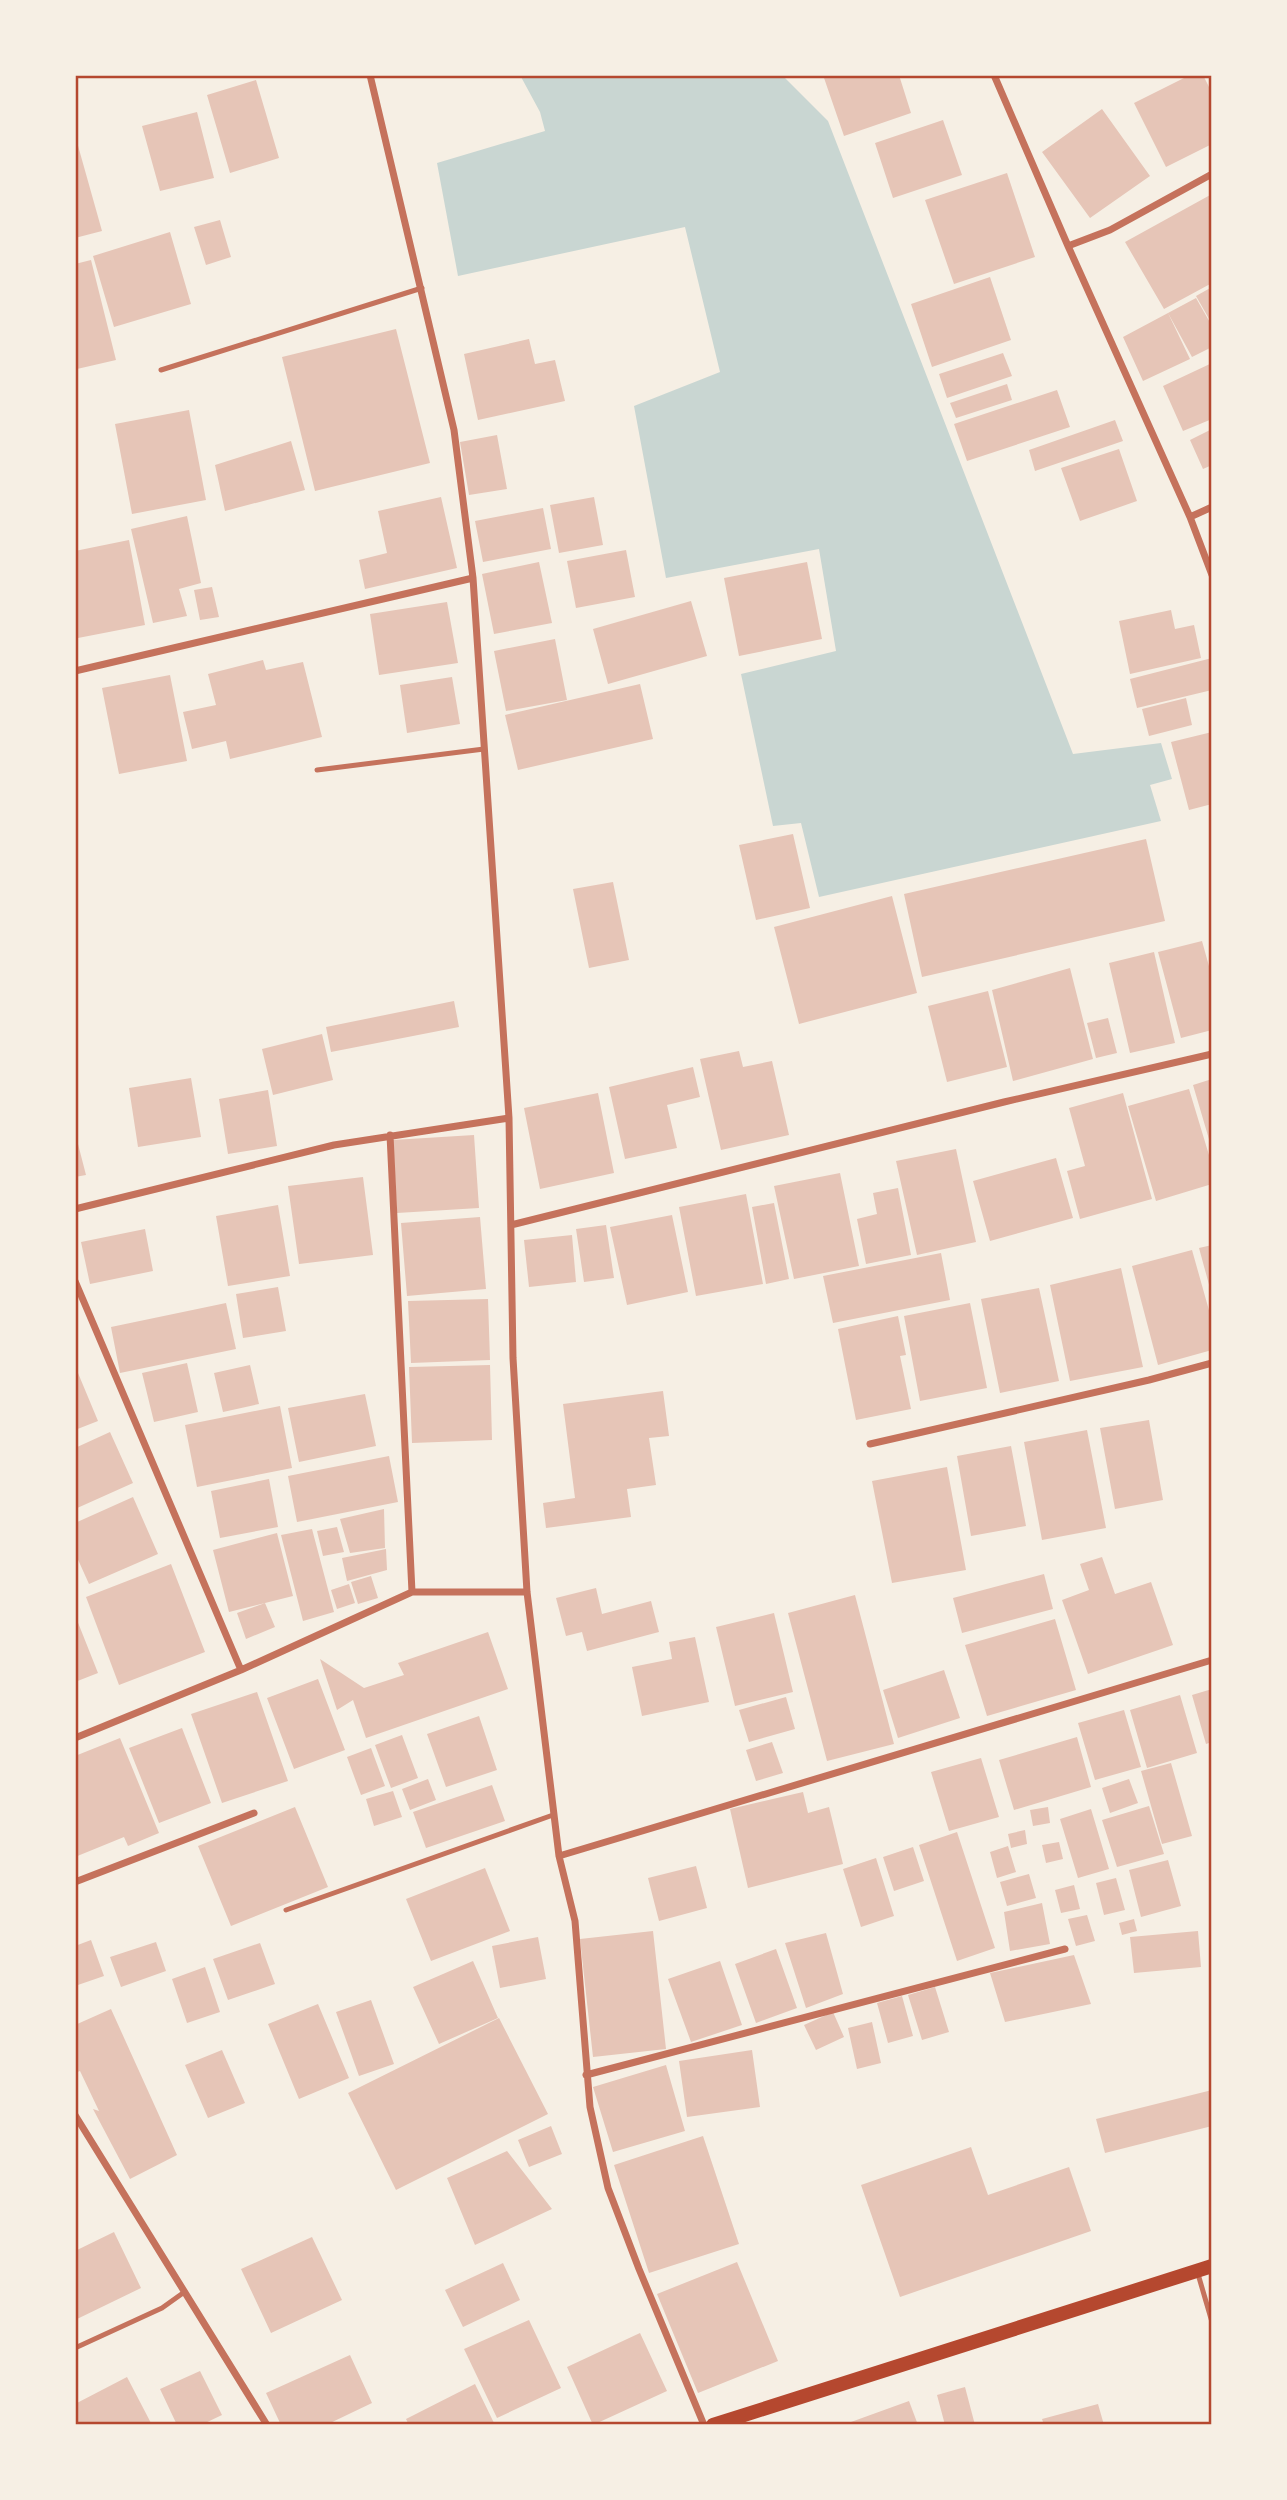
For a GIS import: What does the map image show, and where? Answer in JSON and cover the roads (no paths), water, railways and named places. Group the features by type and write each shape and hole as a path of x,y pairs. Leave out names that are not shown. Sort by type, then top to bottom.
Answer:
{"main road":[{"path":"713,2425 1212,2266"}],"street":[{"path":"370,75 454,430 473,578 509,1118 513,1358 527,1592 553,1815 559,1856 575,1921 590,2107 608,2188 704,2425"},
{"path":"994,75 1190,517 1212,575"},
{"path":"1068,246 1110,230 1212,174"},
{"path":"1190,517 1212,507"},
{"path":"75,671 473,578"},
{"path":"511,1225 1004,1102 1212,1054"},
{"path":"75,1209 334,1145 509,1118"},
{"path":"390,1135 412,1592"},
{"path":"75,1281 241,1670"},
{"path":"870,1444 1212,1363"},
{"path":"75,1738 241,1670 412,1592 527,1592"},
{"path":"559,1856 1212,1660"},
{"path":"75,1882 254,1813"},
{"path":"586,2075 1065,1949"},
{"path":"75,2115 267,2425"}],"lane":[{"path":"161,370 422,288"},
{"path":"317,770 484,749"},
{"path":"286,1910 553,1815"},
{"path":"1197,2271 1212,2322"},
{"path":"75,2348 162,2308 183,2293"}]}
